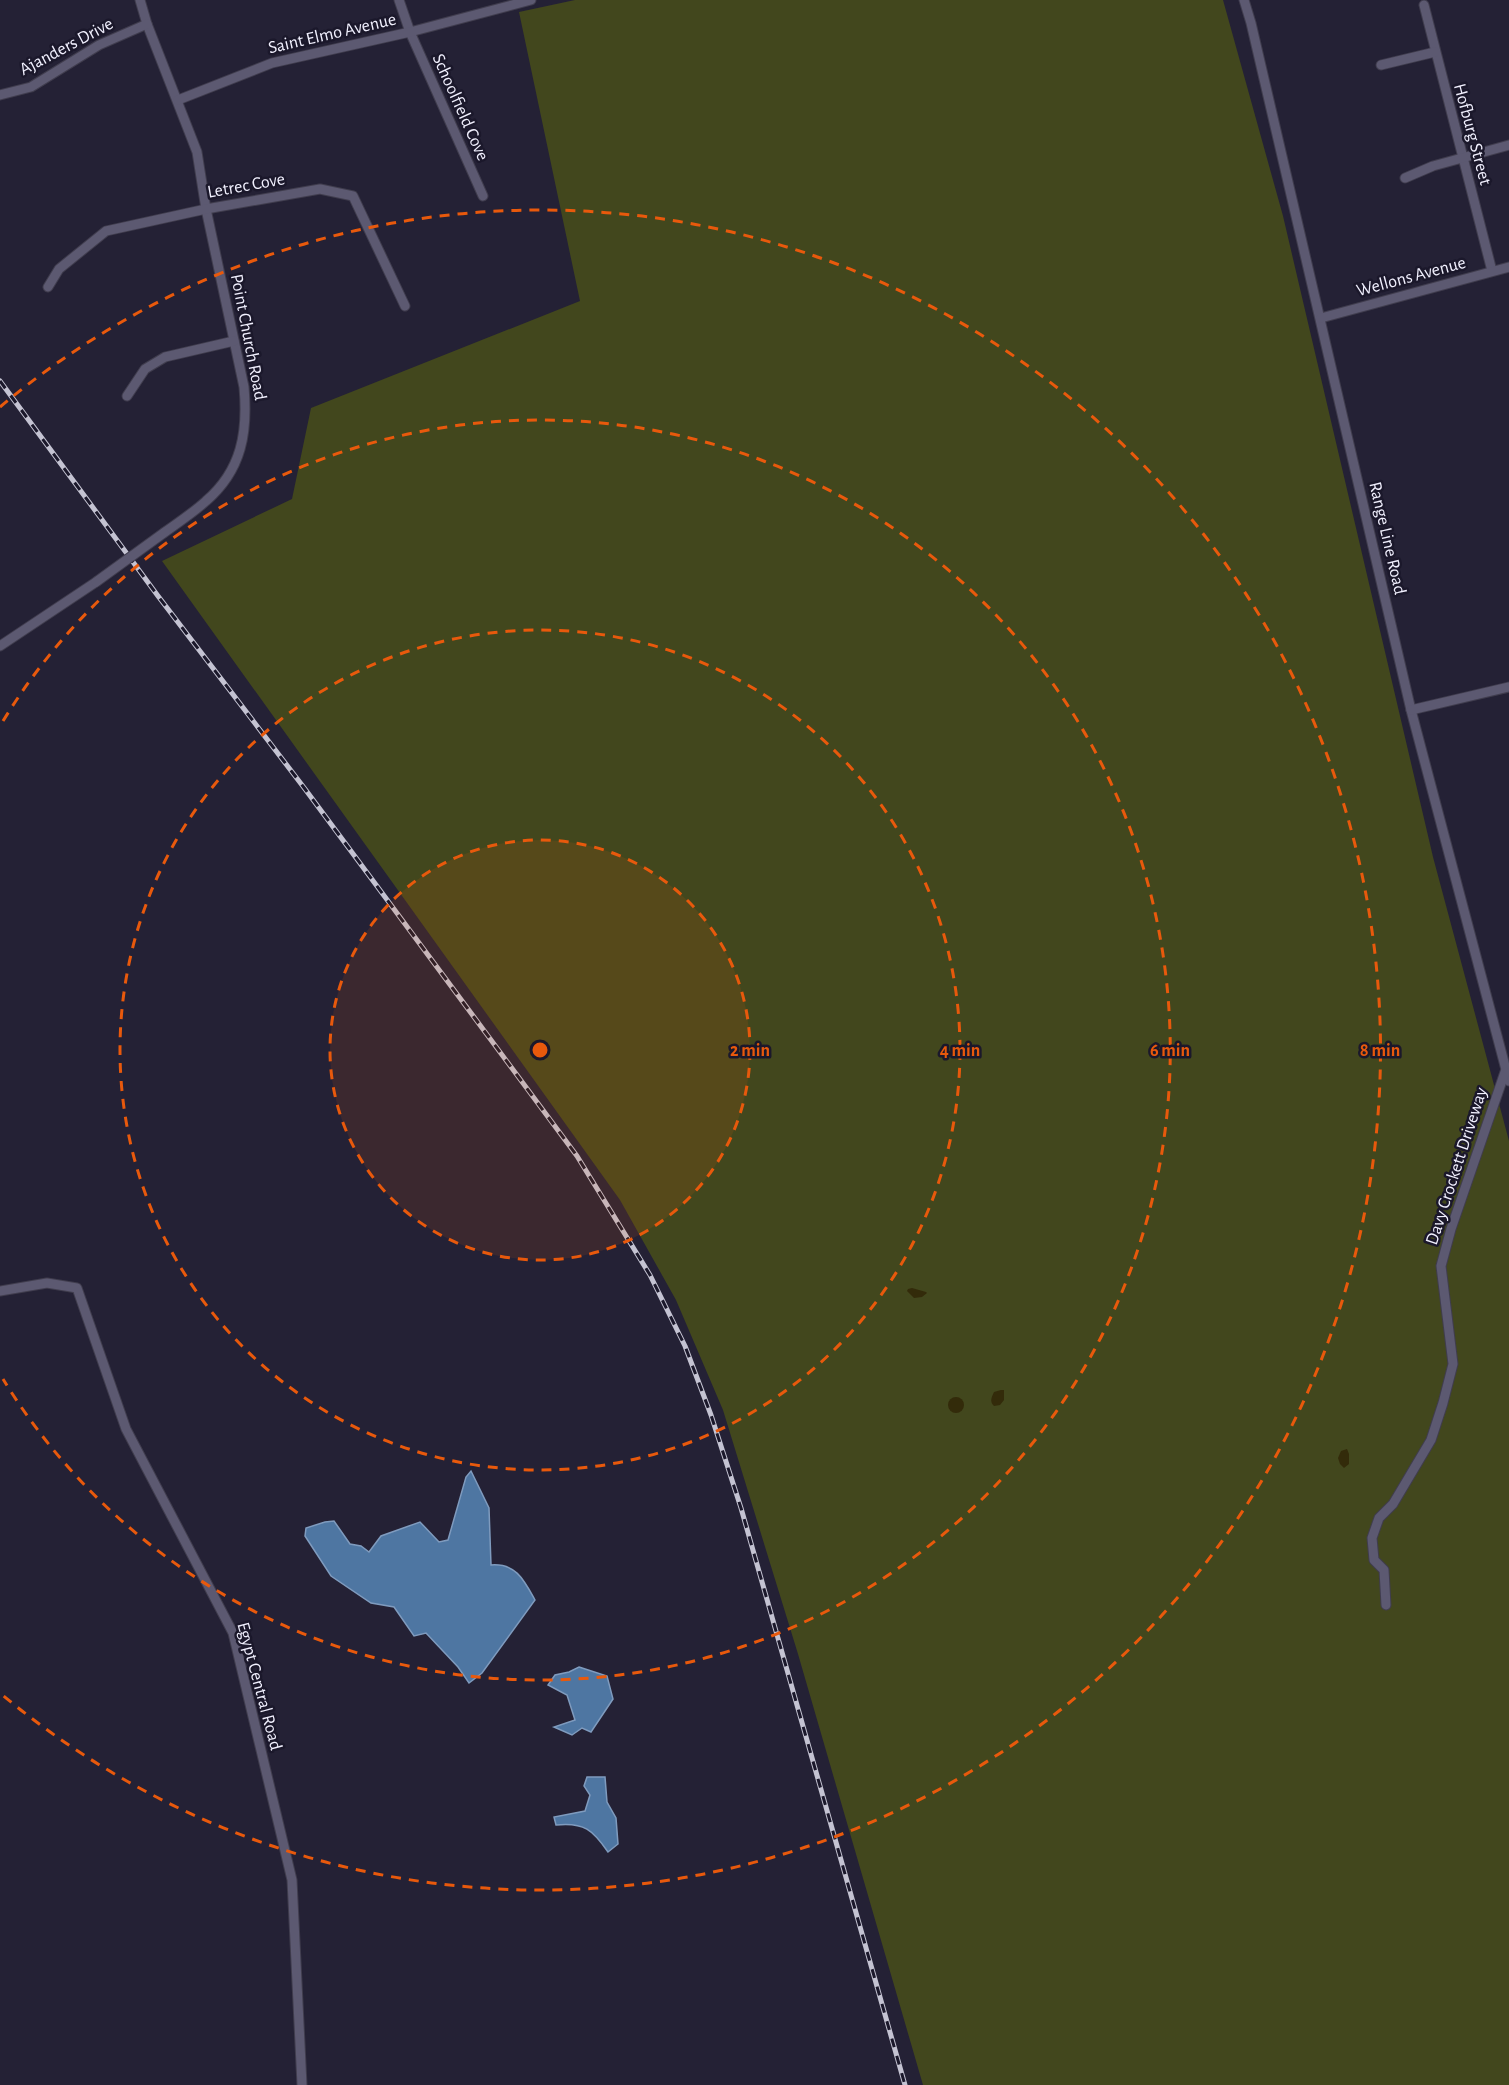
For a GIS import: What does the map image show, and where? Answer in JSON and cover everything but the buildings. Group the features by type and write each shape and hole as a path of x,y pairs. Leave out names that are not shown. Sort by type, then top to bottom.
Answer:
{"street":[{"name":"Point Church Road","path":"0,646 96,582 207,501 226,480 238,457 244,436 247,414 244,387 206,209 197,152 147,24 140,0"},
{"name":"Schoolfield Cove","path":"399,0 410,32 483,196"},
{"name":"Saint Elmo Avenue","path":"178,100 272,63 410,32 531,0"},
{"name":"Range Line Road","path":"1244,0 1321,318 1411,710 1508,1075"},
{"name":"Hofburg Street","path":"1424,5 1492,271"},
{"name":"Ajanders Drive","path":"0,95 31,87 99,45 147,24"},
{"path":"1381,65 1435,52"},
{"path":"1405,178 1433,166 1509,145"},
{"name":"Letrec Cove","path":"48,287 59,269 106,231 206,209 320,189 354,196 405,306"},
{"name":"Wellons Avenue","path":"1321,318 1509,267"},
{"path":"127,396 145,369 165,357 234,341"},
{"path":"1411,710 1509,687"},
{"name":"Davy Crockett Driveway","path":"1386,1605 1384,1570 1374,1560 1372,1538 1379,1518 1393,1504 1431,1440 1443,1403 1453,1364 1441,1266 1451,1229 1508,1075"},
{"name":"Egypt Central Road","path":"0,1291 47,1283 77,1288 126,1429 233,1633 292,1880 302,2085"}],"green space":[{"path":"575,0 1223,0 1283,216 1433,857 1509,1141 1509,2085 923,2085 798,1654 723,1410 676,1300 620,1200 162,561 292,499 311,408 580,301 519,12"}],"sand":[{"path":"912,1288 927,1293 922,1297 914,1298 907,1291"},
{"path":"1004,1390 1004,1400 1000,1405 994,1406 991,1401 994,1392"},
{"path":"956,1397 964,1405 956,1413 948,1405"},
{"path":"1347,1449 1349,1464 1344,1468 1338,1458 1341,1451"}],"water":[{"path":"471,1471 489,1508 491,1565 500,1565 513,1570 523,1580 535,1600 482,1673 469,1683 458,1667 426,1633 414,1636 394,1607 371,1603 331,1576 305,1536 306,1528 334,1521 350,1544 361,1546 369,1552 381,1536 420,1522 439,1542 448,1540 466,1477"},
{"path":"579,1667 607,1676 613,1699 591,1732 582,1728 572,1735 554,1727 575,1720 567,1695 548,1685 555,1675"},
{"path":"587,1777 605,1777 607,1802 616,1818 618,1844 608,1852 587,1829 574,1825 556,1825 554,1817 585,1811 590,1795 584,1786"}],"railway":[{"path":"0,381 577,1156 650,1275 685,1346 711,1415 741,1508 905,2085"}]}
